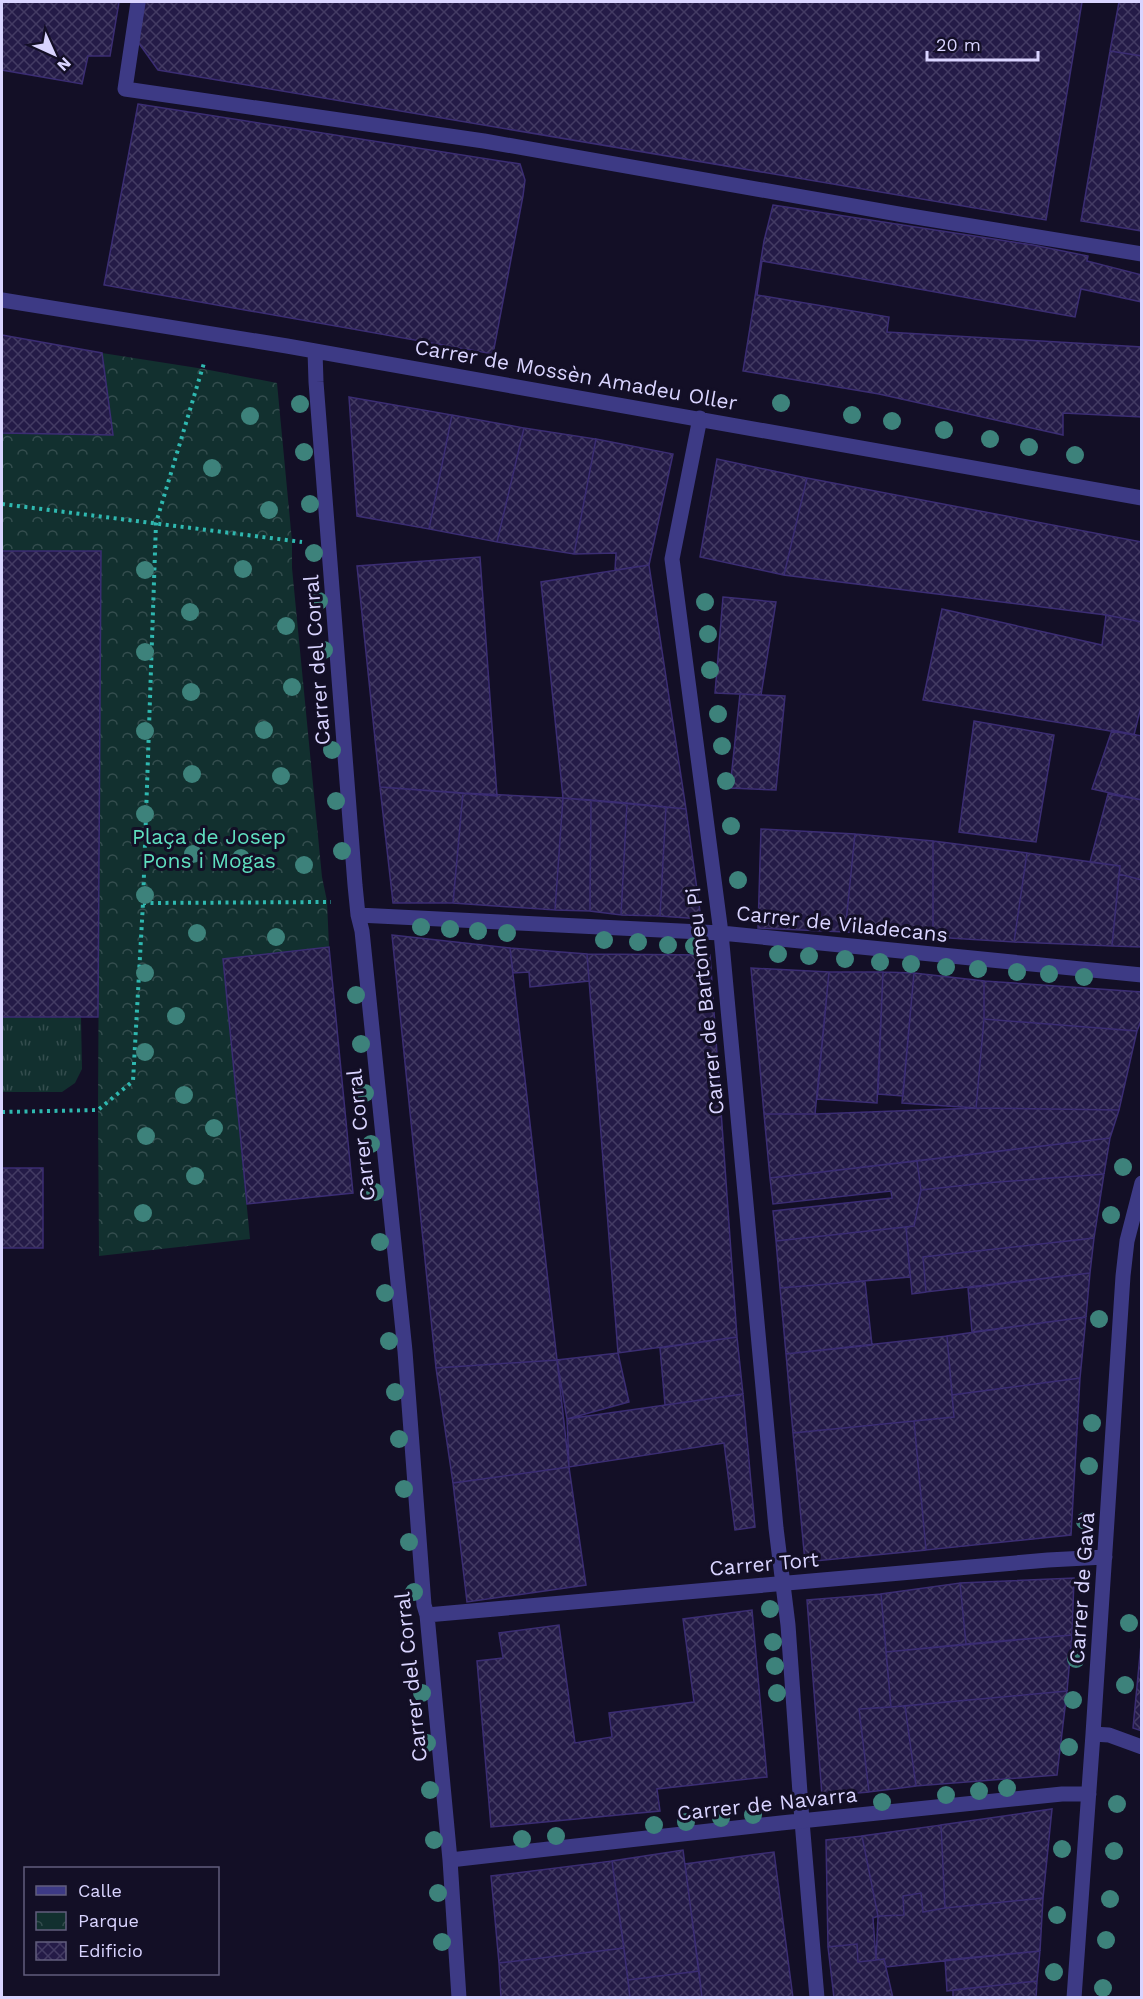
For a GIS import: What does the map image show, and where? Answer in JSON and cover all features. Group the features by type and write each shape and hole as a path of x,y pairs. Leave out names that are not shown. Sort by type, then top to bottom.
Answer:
{"street":[{"path":"138,2 125,89 484,141 903,215 1142,254"},
{"name":"Carrer de Mossèn Amadeu Oller","path":"2,300 315,351 1142,498"},
{"name":"Carrer del Corral","path":"315,351 358,915"},
{"name":"Carrer de Bartomeu Pi","path":"700,418 672,560 721,933 776,1528 788,1625 817,1998"},
{"name":"Carrer de Viladecans","path":"358,915 721,933 1142,975"},
{"name":"Carrer Corral","path":"358,915 362,931 405,1351"},
{"name":"Carrer de Gavà","path":"1074,1998 1127,1241 1142,1183"},
{"path":"1127,1241 1142,1248"},
{"name":"Carrer del Corral","path":"405,1351 424,1605 428,1615 450,1860 459,1998"},
{"name":"Carrer Tort","path":"428,1615 1048,1560 1105,1557"},
{"path":"1093,1734 1109,1735 1142,1747"},
{"name":"Carrer de Navarra","path":"450,1860 1062,1794 1089,1794"}],"path":[{"path":"2,1112 98,1110 133,1081 143,903 156,523 204,363"},
{"path":"2,504 306,542"},
{"path":"143,903 327,901 333,903"}],"green space":[{"name":"Plaça de Josep Pons i Mogas","path":"102,353 277,383 292,541 292,568 322,877 327,901 329,947 223,960 250,1239 99,1256 101,551 2,551 2,433 112,434"},
{"path":"2,1017 81,1017 82,1069 75,1083 62,1092 2,1092"}],"building":[{"path":"2,2 119,2 110,56 88,56 82,84 2,70"},
{"path":"145,2 1082,2 1046,220 158,70 138,42"},
{"path":"1119,2 1142,2 1142,56 1110,51"},
{"path":"1110,51 1142,56 1142,231 1081,221"},
{"path":"138,104 520,164 525,180 523,196 493,354 104,285"},
{"path":"138,104 520,164 525,180 523,196 493,354 104,285"},
{"path":"773,205 1033,245 1088,256 1087,261 1142,275 1142,302 1081,289 1075,317 762,261 757,295 889,317 887,332 1142,347 1142,417 1063,413 1063,435 879,394 743,371 764,241"},
{"path":"2,335 102,353 113,435 2,433"},
{"path":"349,397 452,415 429,529 357,516"},
{"path":"452,415 524,428 497,542 429,529"},
{"path":"524,428 596,439 574,554 497,542"},
{"path":"596,439 673,454 649,565 615,570 616,553 574,554"},
{"path":"717,459 807,478 784,575 700,557"},
{"path":"807,478 1142,542 1142,622 1106,615 784,575"},
{"path":"2,551 101,551 98,1017 2,1017"},
{"path":"480,557 497,796 380,787 357,566"},
{"path":"649,565 686,809 563,798 541,582"},
{"path":"723,597 776,602 761,695 715,693"},
{"path":"942,609 1102,645 1106,615 1142,622 1142,703 1134,735 923,700"},
{"path":"740,694 785,696 776,790 730,788"},
{"path":"974,721 1054,735 1036,842 959,832"},
{"path":"1112,730 1142,736 1142,800 1092,789"},
{"path":"380,787 463,793 453,903 393,903"},
{"path":"463,793 563,798 555,910 453,903"},
{"path":"1108,794 1142,800 1142,880 1119,874 1120,866 1090,862"},
{"path":"563,798 591,800 590,911 555,910"},
{"path":"591,800 627,803 621,915 590,911"},
{"path":"627,803 666,807 660,916 621,915"},
{"path":"666,807 686,809 701,919 660,916"},
{"path":"761,829 855,834 845,932 758,928"},
{"path":"855,834 933,841 933,937 845,932"},
{"path":"933,841 1027,853 1014,942 933,937"},
{"path":"1027,853 1120,866 1112,946 1014,942"},
{"path":"1119,874 1142,880 1142,947 1112,946"},
{"path":"392,935 510,948 557,1360 436,1368"},
{"path":"329,947 353,1193 247,1204 223,959"},
{"path":"510,948 587,954 589,981 530,987 529,972 513,973"},
{"path":"587,954 710,955 737,1337 618,1353"},
{"path":"751,968 829,972 815,1114 764,1114"},
{"path":"829,972 883,972 877,1103 817,1099"},
{"path":"883,972 914,973 903,1096 878,1094"},
{"path":"914,973 984,981 984,1019 976,1108 902,1103"},
{"path":"984,981 1142,992 1142,1018 1137,1031 984,1019"},
{"path":"984,1019 1137,1031 1119,1110 976,1108"},
{"path":"976,1108 1119,1110 1110,1138 770,1178 764,1114"},
{"path":"1110,1138 1104,1174 921,1190 917,1161"},
{"path":"917,1161 921,1190 914,1226 776,1241 773,1211 892,1198 891,1191 773,1204 770,1178"},
{"path":"2,1168 43,1168 43,1248 2,1248"},
{"path":"1104,1174 1094,1238 923,1257 926,1292 912,1294 906,1227 914,1226 921,1190"},
{"path":"906,1227 910,1277 780,1288 776,1241"},
{"path":"1094,1238 1090,1273 926,1292 923,1257"},
{"path":"1090,1273 1086,1317 972,1332 968,1288"},
{"path":"865,1281 872,1345 786,1354 780,1288"},
{"path":"1086,1317 1080,1378 952,1395 947,1336"},
{"path":"947,1336 954,1417 793,1433 786,1354"},
{"path":"737,1337 743,1394 665,1405 660,1348"},
{"path":"618,1353 629,1402 567,1419 557,1360"},
{"path":"557,1360 569,1467 453,1483 436,1368"},
{"path":"1080,1378 1071,1535 926,1550 914,1421 954,1417 952,1395"},
{"path":"743,1394 755,1527 735,1530 724,1443 569,1467 567,1419"},
{"path":"914,1421 926,1550 805,1562 793,1433"},
{"path":"569,1467 586,1585 467,1602 453,1483"},
{"path":"1074,1578 1072,1635 966,1644 960,1583"},
{"path":"960,1583 966,1644 886,1652 881,1594"},
{"path":"881,1594 891,1707 859,1709 869,1792 822,1796 807,1600"},
{"path":"752,1610 767,1777 657,1789 660,1811 491,1827 477,1661 503,1658 499,1633 559,1625 575,1743 612,1737 609,1713 694,1702 683,1619"},
{"path":"1142,1634 1142,1731 1133,1728"},
{"path":"1072,1635 1067,1691 891,1707 886,1652"},
{"path":"1067,1691 1057,1775 916,1786 905,1706"},
{"path":"905,1706 916,1786 869,1792 859,1709"},
{"path":"1052,1809 1043,1898 945,1908 941,1825"},
{"path":"941,1825 945,1908 923,1912 921,1893 903,1896 904,1915 878,1916 862,1836"},
{"path":"862,1836 878,1916 873,1918 876,1960 858,1962 857,1944 828,1947 826,1840"},
{"path":"683,1850 699,1971 628,1980 612,1861"},
{"path":"774,1852 793,1998 702,1998 685,1864"},
{"path":"612,1861 624,1948 499,1963 491,1876"},
{"path":"921,1893 923,1912 1043,1898 1040,1951 886,1967 884,1959 876,1960 878,1916 904,1915 903,1896"},
{"path":"857,1944 858,1962 884,1959 893,1998 834,1998 828,1947"},
{"path":"624,1948 630,1998 501,1998 499,1963"},
{"path":"1040,1951 1037,1981 947,1991 945,1960"},
{"path":"699,1971 702,1998 630,1998 628,1980"},
{"path":"1037,1981 1036,1998 953,1998 953,1990"}]}
